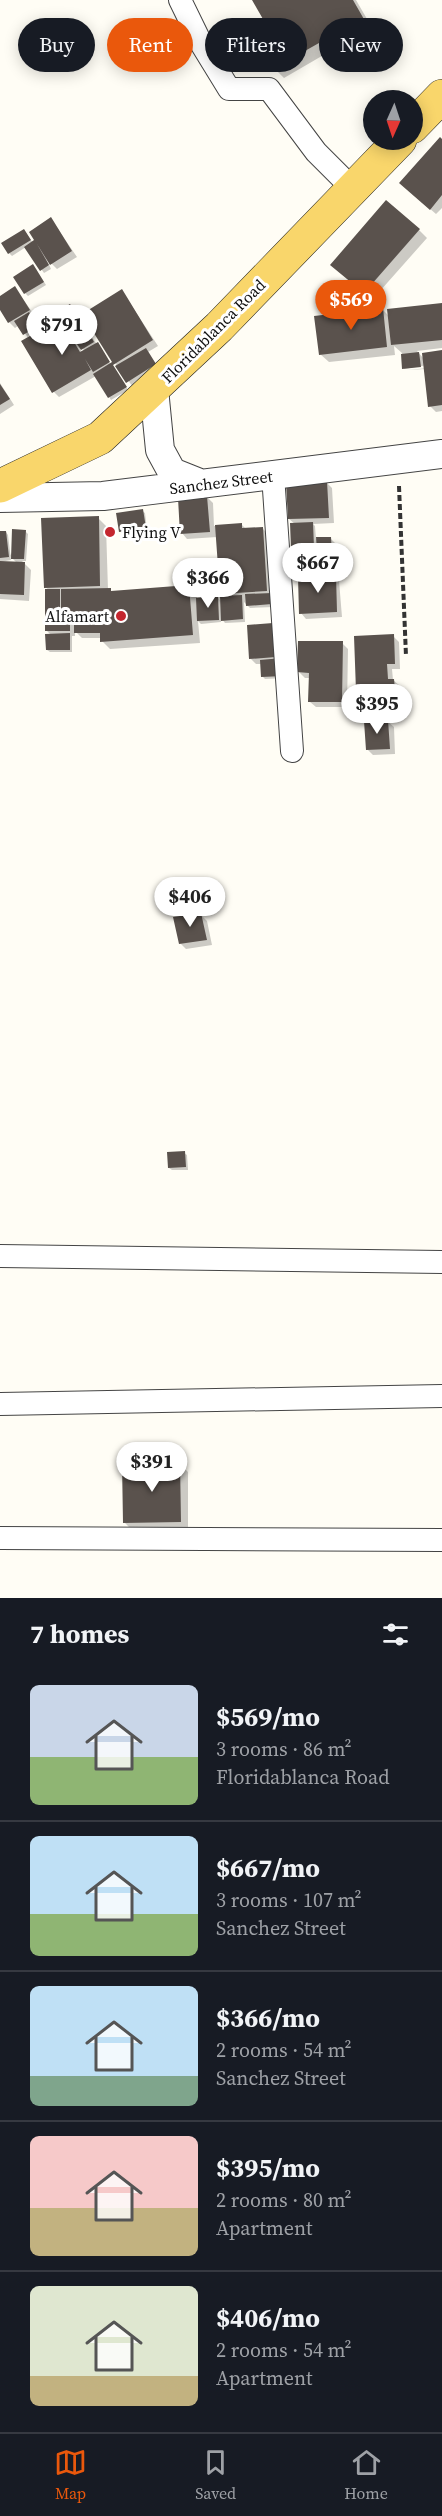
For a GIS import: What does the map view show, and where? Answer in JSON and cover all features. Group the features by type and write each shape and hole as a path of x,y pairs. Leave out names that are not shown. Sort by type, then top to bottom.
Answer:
{"main road":[{"path":"423,116 442,96"},
{"name":"Floridablanca Road","path":"0,486 100,438 219,327 390,150"}],"street":[{"path":"180,0 202,45 229,89 269,89 316,152 352,188"},
{"path":"154,389 160,450 172,472 202,484"},
{"name":"Sanchez Street","path":"0,498 103,496 442,453"},
{"path":"273,475 291,751"},
{"path":"0,1256 442,1262"},
{"path":"0,1404 442,1396"},
{"path":"0,1538 442,1540"}],"path":[{"path":"398,458 406,656"}],"building":[{"path":"252,0 353,0 363,18 319,18 319,43 307,50 307,18 262,18"},
{"path":"440,137 442,139 442,195 430,210 399,183"},
{"path":"386,200 420,229 364,293 330,265"},
{"path":"51,217 72,251 50,265 37,244 49,265 40,271 24,247 34,240 29,232"},
{"path":"24,229 31,240 8,254 1,243"},
{"path":"33,264 44,282 24,294 13,277"},
{"path":"15,286 30,310 8,323 0,310 0,296"},
{"path":"122,289 153,340 113,365 127,387 108,398 93,374 112,362 82,314"},
{"path":"442,303 442,340 391,345 387,309"},
{"path":"70,304 83,325 71,333 57,312"},
{"path":"383,308 387,347 319,355 314,316"},
{"path":"29,312 38,326 23,335 14,321"},
{"path":"60,319 80,352 98,342 110,362 93,372 85,359 91,370 52,393 21,341"},
{"path":"85,326 94,342 81,350 71,335"},
{"path":"146,348 156,364 126,383 115,366"},
{"path":"442,350 442,405 428,407 422,353"},
{"path":"419,352 421,367 402,369 401,354"},
{"path":"0,384 10,399 0,405"},
{"path":"327,481 329,518 288,519 286,483"},
{"path":"207,496 210,532 180,534 178,498"},
{"path":"143,509 146,528 119,532 116,513"},
{"path":"99,516 100,586 44,588 41,518"},
{"path":"313,522 314,548 291,549 290,523"},
{"path":"242,523 242,528 263,527 267,591 220,594 215,525"},
{"path":"12,529 26,530 24,559 11,559"},
{"path":"0,531 6,531 9,557 0,558"},
{"path":"316,537 331,537 333,573 299,574 298,550 317,550"},
{"path":"0,561 25,562 24,595 0,594"},
{"path":"336,575 337,612 299,614 298,577"},
{"path":"189,585 193,635 100,642 100,633 74,633 74,618 61,618 61,589 111,588 111,591"},
{"path":"45,589 60,589 60,620 70,620 70,631 45,631"},
{"path":"272,593 272,604 246,606 245,594"},
{"path":"242,595 243,619 221,621 220,596"},
{"path":"218,596 219,620 197,621 196,598"},
{"path":"273,623 276,657 249,659 247,625"},
{"path":"70,633 70,650 46,650 45,634"},
{"path":"394,634 395,664 387,664 388,679 394,679 396,701 379,701 379,690 356,691 354,636"},
{"path":"298,641 343,641 342,702 308,702 309,673 297,672"},
{"path":"282,658 284,676 261,677 260,660"},
{"path":"373,703 386,703 387,718 374,718"},
{"path":"388,720 390,749 366,750 364,721"},
{"path":"201,913 207,940 179,944 173,917"},
{"path":"185,1151 186,1167 168,1168 167,1152"},
{"path":"180,1462 181,1522 123,1523 122,1463"}],"place":[{"name":"Flying V","path":"110,532"},
{"name":"Alfamart","path":"121,616"}]}
